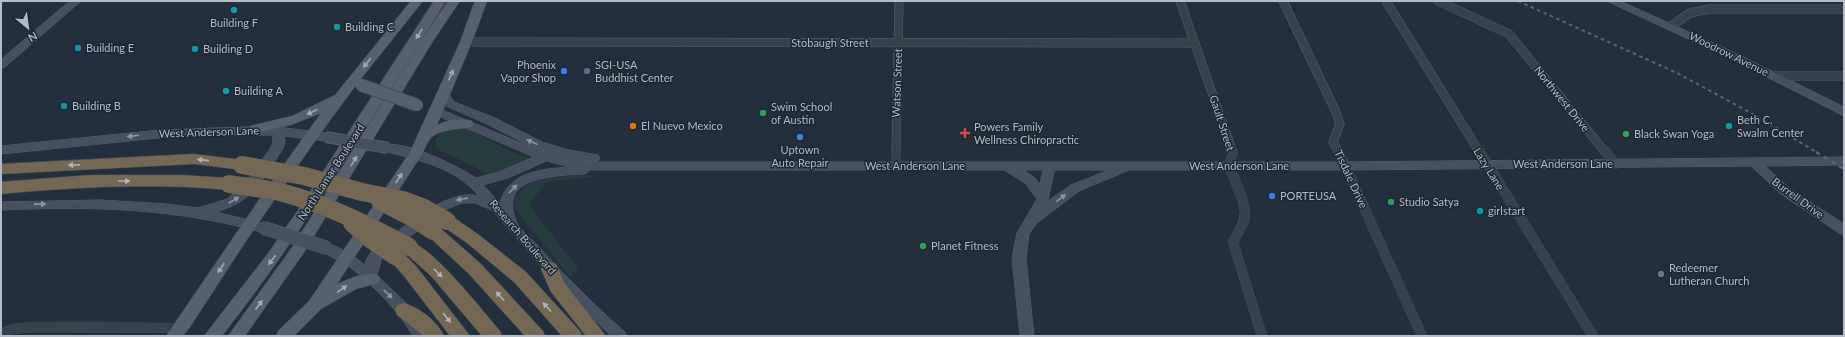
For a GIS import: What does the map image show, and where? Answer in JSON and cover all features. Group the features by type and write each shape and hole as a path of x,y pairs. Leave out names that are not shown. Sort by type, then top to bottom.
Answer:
{"highway":[{"path":"1,169 163,160 194,160 242,165 304,176 362,192 413,218 440,226 474,239 520,277 573,336"},
{"path":"1,188 90,181 181,180 229,184 280,192 338,211 369,238 402,252 438,272 493,336"},
{"path":"440,226 536,336"},
{"path":"402,252 410,271 461,336"},
{"path":"550,269 557,287 597,336"},
{"path":"404,310 429,328 435,336"}],"main road":[{"path":"1,65 76,1"},
{"path":"255,130 292,121 309,114 357,83 417,1"},
{"name":"North Lamar Boulevard","path":"212,336 282,247 440,1"},
{"name":"North Lamar Boulevard","path":"236,336 298,250 427,41 454,1"},
{"path":"284,336 315,305 416,153 425,136 466,42 481,1"},
{"name":"Woodrow Avenue","path":"1612,1 1671,26 1775,76 1844,112"},
{"path":"357,83 435,111"},
{"path":"177,332 249,224 319,136 345,92"},
{"path":"417,105 437,99 443,92"},
{"path":"443,92 450,104 491,121 538,145 569,154"},
{"name":"West Anderson Lane","path":"435,111 545,158 569,164 613,167 633,164 896,166 1346,166 1844,161"},
{"path":"425,136 445,126 467,124"},
{"name":"West Anderson Lane","path":"1,150 160,132 255,130 319,136 416,153"},
{"path":"197,213 224,205 235,200 244,192 276,150 279,143 277,131"},
{"name":"Research Boulevard","path":"416,153 437,161 474,182 550,269 589,310 620,336"},
{"path":"474,182 488,181 505,176 545,158 555,155 569,154"},
{"name":"West Anderson Lane","path":"569,154 617,160 633,164"},
{"name":"Burrell Drive","path":"1754,162 1785,191 1844,230"},
{"path":"1027,336 1019,258 1023,233 1031,222 1043,199 1050,165"},
{"path":"1005,166 1021,172 1032,180 1043,199"},
{"path":"1031,222 1070,191 1130,166"},
{"path":"512,224 506,203 508,193 517,184 528,178 544,173 613,167"},
{"path":"371,277 373,260 377,254 443,206 453,201 477,198 498,209"},
{"path":"1,206 106,204 143,206 197,213 264,228 327,248 347,258 371,277 404,310 420,336"},
{"path":"315,305 350,284 371,277"}],"street":[{"name":"Watson Street","path":"896,166 899,1"},
{"name":"Gault Street","path":"1180,1 1233,153 1229,166 1244,206 1244,217 1242,224 1233,237 1233,242 1262,336"},
{"name":"Tisdale Drive","path":"1283,1 1336,112 1340,124 1333,142 1346,166 1422,336"},
{"name":"Lazy Lane","path":"1386,1 1593,336"},
{"name":"Northwest Drive","path":"1438,1 1509,34 1615,164"},
{"path":"1671,26 1690,13 1709,9 1844,9"},
{"name":"Stobaugh Street","path":"466,42 1195,43"},
{"path":"1775,76 1844,76"},
{"path":"1,334 12,329 35,327 177,332"}],"green space":[{"path":"466,128 506,149 532,160 489,176 472,165 437,149 437,137 444,131"},
{"path":"567,175 600,176 546,182 529,205 579,270 572,273 574,277 569,276 515,208 515,196 517,196 523,188 532,182 543,178"}],"railway":[{"path":"1518,1 1677,73 1753,114 1818,153"},
{"path":"1816,152 1844,169"}],"place":[{"name":"Building F","path":"234,10"},
{"name":"Building C","path":"337,27"},
{"name":"Building E","path":"78,48"},
{"name":"Building D","path":"195,49"},
{"name":"Phoenix Vapor Shop","path":"564,71"},
{"name":"SGI-USA Buddhist Center","path":"587,71"},
{"name":"Building A","path":"226,91"},
{"name":"Building B","path":"64,106"},
{"name":"Swim School of Austin","path":"763,113"},
{"name":"El Nuevo Mexico","path":"633,126"},
{"name":"Beth C. Swalm Center","path":"1729,126"},
{"name":"Powers Family Wellness Chiropractic","path":"965,133"},
{"name":"Black Swan Yoga","path":"1626,134"},
{"name":"Uptown Auto Repair","path":"800,137"},
{"name":"PORTEUSA","path":"1272,196"},
{"name":"Studio Satya","path":"1391,202"},
{"name":"girlstart","path":"1480,211"},
{"name":"Planet Fitness","path":"923,246"},
{"name":"Redeemer Lutheran Church","path":"1661,274"}]}
